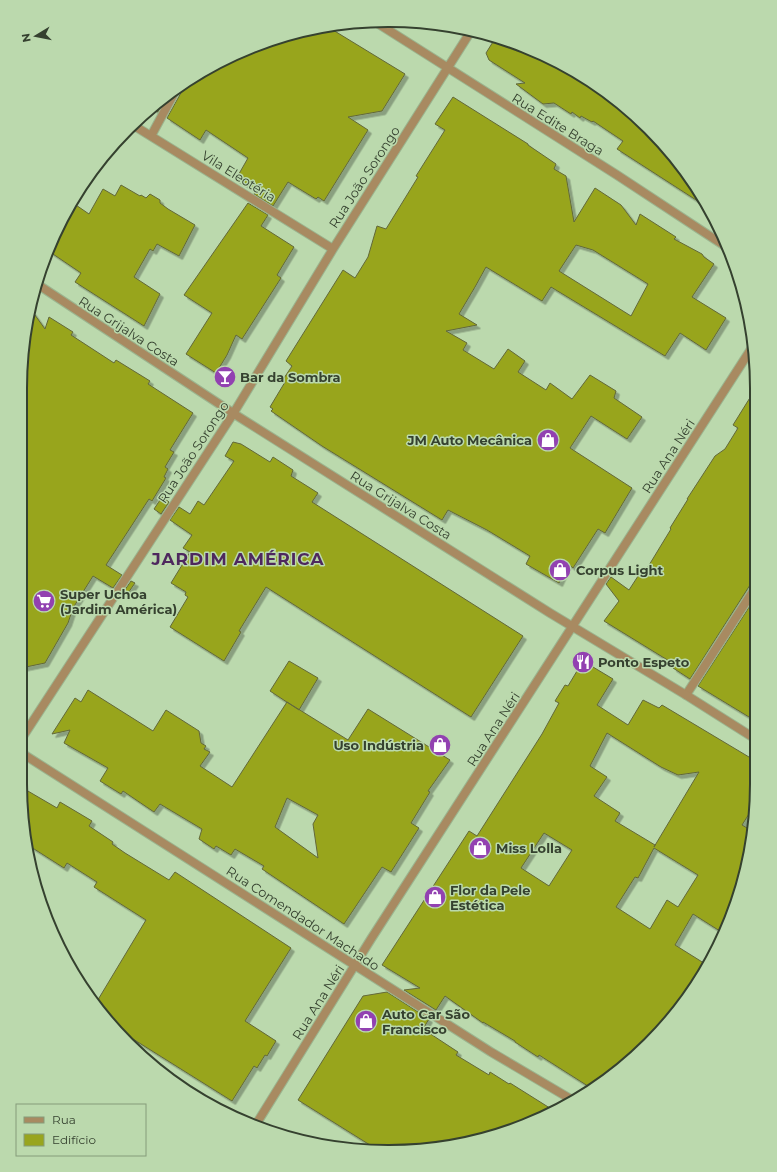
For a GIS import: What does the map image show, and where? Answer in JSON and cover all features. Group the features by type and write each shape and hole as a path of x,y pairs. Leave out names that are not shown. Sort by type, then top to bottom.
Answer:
{"street":[{"name":"Rua Edite Braga","path":"384,27 617,175 718,242"},
{"name":"Rua João Sorongo","path":"27,730 233,414 333,248 468,36"},
{"path":"151,136 170,100"},
{"name":"Vila Eleotéria","path":"138,128 333,248"},
{"name":"Rua Grijalva Costa","path":"41,287 233,414 572,627 686,695 750,735"},
{"name":"Rua Ana Néri","path":"258,1120 355,966 748,354"},
{"path":"686,695 750,596"},
{"name":"Rua Comendador Machado","path":"27,756 491,1052 568,1097"}],"building":[{"path":"335,31 405,74 382,111 348,117 368,130 324,201 318,197 316,199 288,182 273,206 254,194 256,191 236,179 248,158 206,130 200,140 167,118 181,93 208,75 229,64 272,46 318,34"},
{"path":"493,42 505,46 548,64 589,88 609,102 644,133 675,168 697,201 617,149 623,141 593,121 592,122 581,116 580,118 572,112 571,114 554,103 543,104 516,84 525,83 489,60 486,53"},
{"path":"453,97 528,144 556,164 554,169 566,176 574,222 595,188 621,205 636,225 640,214 676,237 674,239 702,254 714,264 692,297 726,318 706,350 680,333 665,356 551,287 542,301 486,267 459,314 477,325 446,331 467,343 463,350 494,369 508,349 525,361 518,372 546,390 550,383 572,399 590,375 616,391 614,398 642,417 627,439 591,416 570,448 632,488 605,533 598,529 573,568 568,564 559,583 526,564 530,556 487,530 448,510 442,520 322,446 271,411 273,409 270,407 285,382 282,381 292,366 286,361 343,270 355,278 368,257 377,226 386,229 418,177 416,176 445,130 435,124","holes":["576,245 593,250 648,284 631,316 559,271"]},
{"path":"121,185 146,198 150,194 160,200 160,203 168,209 195,225 179,256 157,244 153,251 150,249 134,277 160,294 144,326 75,282 81,273 53,254 64,229 77,205 89,214 103,189 115,196"},
{"path":"248,203 268,215 261,226 294,247 277,275 281,278 242,339 236,335 227,355 216,373 186,354 212,313 184,295"},
{"path":"35,315 45,329 49,317 73,332 71,335 114,363 116,360 150,381 148,384 193,413 170,450 174,452 165,467 168,469 164,477 166,478 152,501 149,499 106,565 122,575 113,588 93,576 73,608 68,623 45,663 27,667 27,388 30,341"},
{"path":"750,398 750,585 690,679 673,668 674,664 604,621 619,601 606,584 611,577 629,590 640,573 643,575 687,499 715,456 725,449 738,428 733,425"},
{"path":"233,442 241,444 270,462 273,457 293,470 291,476 318,493 312,502 523,636 471,717 266,587 239,631 241,632 224,661 170,627 188,597 185,595 186,592 171,583 190,552 183,548 192,535 170,520 179,507 190,514 198,501 204,505 234,461 225,456"},
{"path":"162,497 169,502 161,514 154,509"},
{"path":"131,581 135,583 126,596 122,594"},
{"path":"750,606 750,718 698,686"},
{"path":"289,661 318,678 299,710 270,691"},
{"path":"583,661 613,679 597,705 628,725 643,700 659,708 662,705 750,758 748,815 742,825 747,828 747,831 738,877 731,900 719,930 693,914 675,945 703,962 675,1004 644,1039 609,1070 587,1085 539,1055 538,1057 515,1041 483,1023 445,996 436,1010 404,990 420,988 382,965 469,831 477,836 542,734 559,703 555,701 565,685 568,686","holes":["607,733 661,767 678,775 699,772 654,847 655,845 615,821 620,813 594,796 607,777 590,766","544,833 572,850 549,886 521,868","654,848 698,875 678,907 667,900 650,929 616,907 635,877 638,878"]},
{"path":"88,690 153,731 166,710 199,731 201,743 206,746 204,749 210,752 200,766 232,787 287,702 348,740 368,709 450,760 428,791 430,792 411,823 419,828 391,872 382,867 344,924 262,869 264,866 235,849 231,855 216,846 214,849 199,839 202,829 160,804 154,812 123,791 121,794 100,781 108,768 64,743 70,730 52,734 75,698 81,702","holes":["287,798 318,815 313,824 318,858 275,827"]},
{"path":"27,791 57,808 60,802 92,821 89,826 113,842 112,844 125,853 169,880 175,872 291,948 245,1021 276,1041 267,1056 265,1055 257,1068 254,1066 232,1101 133,1039 102,1004 98,999 146,920 94,887 97,882 67,863 64,868 33,848 30,831"},
{"path":"387,992 429,1019 423,1029 458,1052 456,1055 489,1075 490,1072 509,1084 510,1083 549,1107 505,1126 459,1138 412,1144 369,1144 298,1100 363,996"}],"place":[{"name":"Bar da Sombra","path":"225,377"},
{"name":"JM Auto Mecânica","path":"548,440"},
{"name":"Corpus Light","path":"560,570"},
{"name":"Super Uchoa (Jardim América)","path":"44,601"},
{"name":"Ponto Espeto","path":"583,662"},
{"name":"Uso Indústria","path":"440,745"},
{"name":"Miss Lolla","path":"480,848"},
{"name":"Flor da Pele Estética","path":"435,897"},
{"name":"Auto Car São Francisco","path":"366,1021"}],"district":[{"name":"JARDIM AMÉRICA","path":"238,559"}]}
